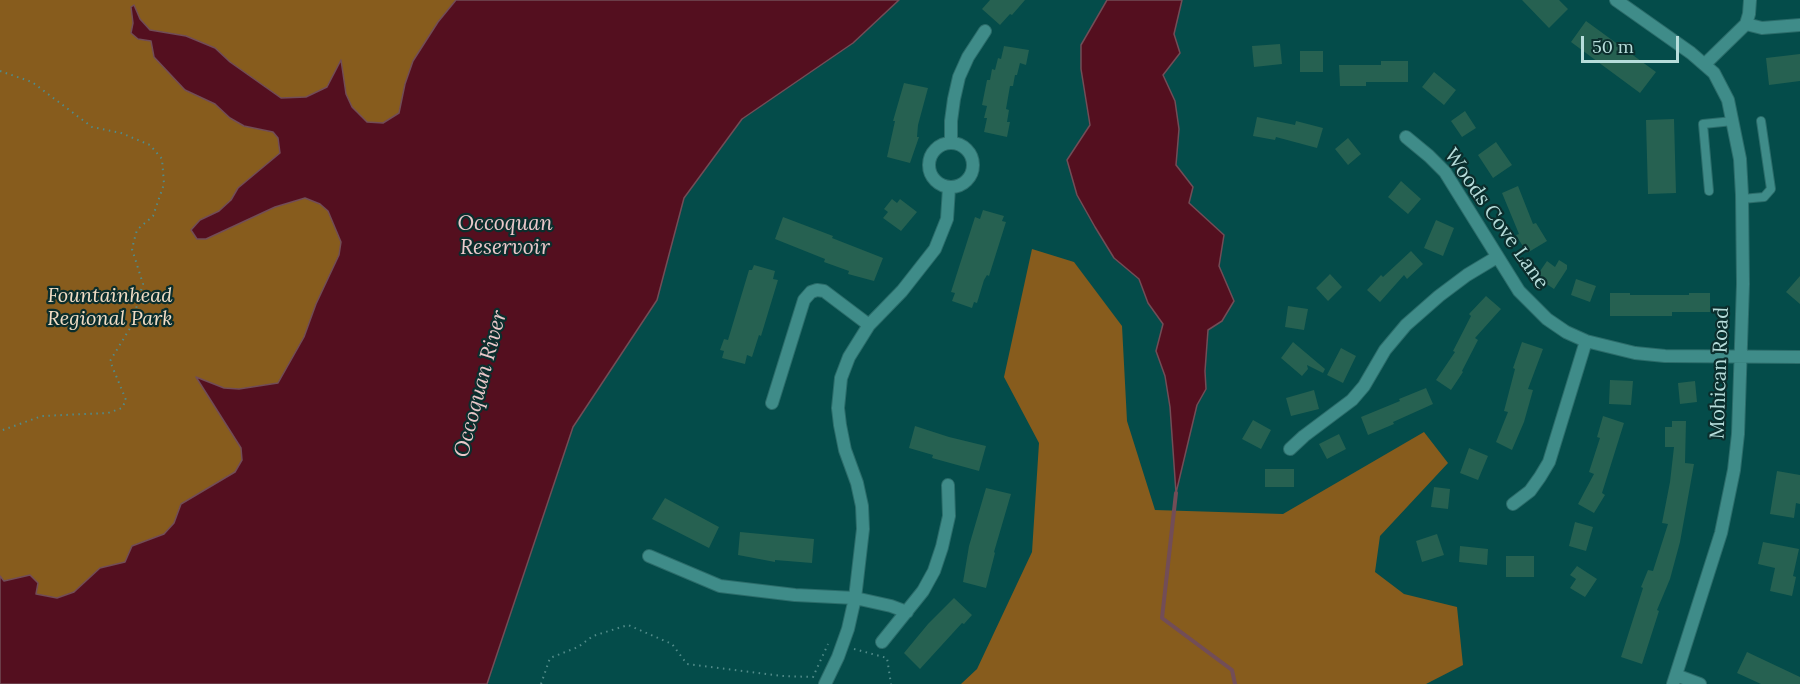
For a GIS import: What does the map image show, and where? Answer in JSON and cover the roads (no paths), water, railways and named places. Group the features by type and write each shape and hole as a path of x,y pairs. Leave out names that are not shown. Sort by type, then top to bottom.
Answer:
{"street":[{"name":"Mohican Road","path":"1616,0 1705,64 1721,85 1728,100 1740,159 1743,199 1738,434 1728,505 1675,679"},
{"path":"1705,64 1746,24 1750,0"},
{"path":"1746,24 1762,28 1800,26"},
{"path":"951,143 951,121 959,77 968,57 985,31"},
{"name":"Woods Cove Lane","path":"1406,136 1445,172 1519,291 1531,304 1566,332 1586,341 1635,353 1665,356 1800,357"},
{"path":"951,143 966,149 974,163 970,176 963,184 950,188 941,187 934,182 928,167 932,152 938,146 951,143"},
{"path":"825,684 848,629 855,598 862,539 862,506 840,425 838,408 841,378 849,357 869,325 902,291 935,249 947,219 950,188"},
{"path":"1290,449 1352,400 1364,386 1385,350 1406,325 1467,275 1497,257"},
{"path":"772,403 804,300 811,292 824,291 869,325"},
{"path":"1513,504 1530,491 1549,462 1586,341"},
{"path":"882,642 923,591 934,572 949,516 948,485"},
{"path":"649,556 720,586 795,595 855,598 907,612"},
{"path":"1675,679 1701,684"}],"lane":[{"path":"1709,191 1703,124 1733,121"},
{"path":"1743,199 1764,197 1771,189 1761,121"}],"water":[{"name":"Occoquan Reservoir","path":"456,0 899,0 853,43 742,119 684,198 657,300 573,427 487,684 0,684 0,576 4,581 30,575 38,583 36,594 57,598 74,592 100,568 125,562 132,546 164,534 174,523 181,504 235,472 242,460 241,448 196,377 224,388 239,389 278,383 304,337 316,304 339,255 341,242 328,211 320,204 305,198 275,207 206,239 197,239 191,230 200,220 219,211 231,200 238,188 280,153 278,138 273,132 244,126 230,118 215,104 185,90 154,57 151,41 138,39 131,33 133,23 131,7 134,5 140,19 150,30 186,36 215,48 230,62 281,98 306,97 327,87 341,60 346,94 352,107 367,122 383,123 399,113 413,61 438,22"},
{"path":"1107,0 1182,0 1174,34 1180,53 1163,75 1175,101 1179,129 1176,165 1193,187 1189,203 1224,235 1219,266 1234,301 1222,321 1208,330 1206,389 1197,405 1176,493 1170,407 1165,376 1156,351 1163,324 1148,303 1139,279 1114,258 1095,227 1077,195 1067,160 1090,125 1081,69 1081,45"}],"waterway":[{"path":"1176,493 1162,618 1232,670 1235,684"}],"park label":[{"name":"Fountainhead Regional Park","path":"110,308"}],"water label":[{"name":"Occoquan River","path":"481,384"}]}
